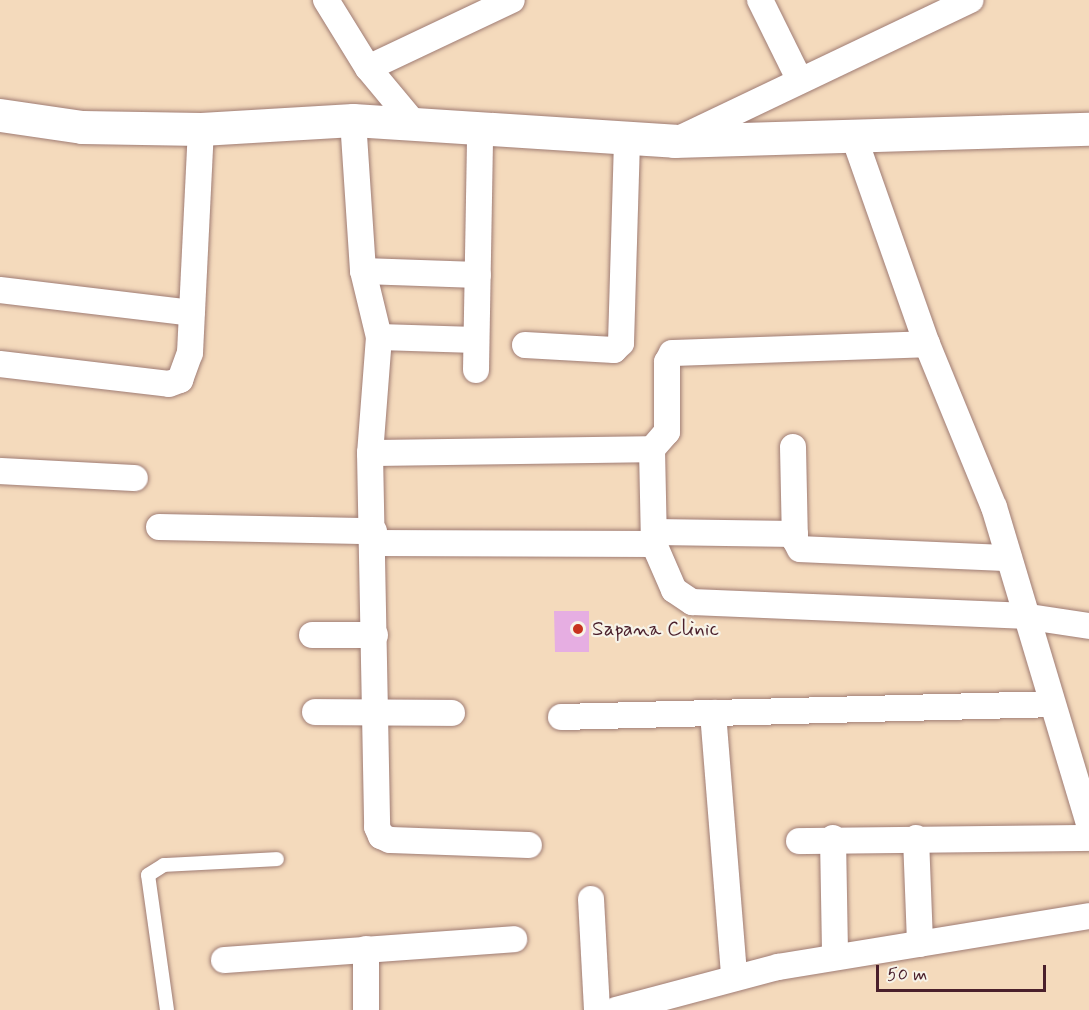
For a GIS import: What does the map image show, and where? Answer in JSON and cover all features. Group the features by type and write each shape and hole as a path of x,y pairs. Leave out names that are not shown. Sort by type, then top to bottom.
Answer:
{"street":[{"path":"326,0 368,68 413,122"},
{"path":"368,68 512,0"},
{"path":"760,0 800,81"},
{"path":"674,141 971,0"},
{"path":"0,115 51,126 201,129 353,120 413,122 480,132 674,141 1089,129"},
{"path":"353,120 363,272 379,337 370,453 381,836 529,845"},
{"path":"0,364 169,384 180,380 187,366 192,313 201,129"},
{"path":"476,370 480,132"},
{"path":"854,137 927,344 975,452 1009,558 1023,616 1089,824"},
{"path":"525,345 614,350 621,344 627,139"},
{"path":"363,272 477,275"},
{"path":"0,290 192,313"},
{"path":"379,337 476,340"},
{"path":"927,344 672,353 667,362 667,432 652,449 654,538 674,590 714,607 1023,616 1089,626"},
{"path":"793,447 795,534 800,549 813,553 1009,558"},
{"path":"370,453 652,449"},
{"path":"0,471 135,478"},
{"path":"159,527 374,537 654,538 795,534"},
{"path":"312,635 375,635"},
{"path":"561,717 1050,704"},
{"path":"315,712 452,713"},
{"path":"712,713 734,976"},
{"path":"916,837 920,944"},
{"path":"833,838 835,957"},
{"path":"799,842 833,838 1089,838"},
{"path":"591,899 597,1010"},
{"path":"616,1010 734,976 835,957 1089,916"},
{"path":"224,960 514,939"},
{"path":"366,950 366,1010"}],"lane":[{"path":"167,1010 148,874 164,865 277,859"}],"building":[{"path":"554,611 589,611 589,652 555,652"}],"place":[{"name":"Sapana Clinic","path":"578,629"}]}
